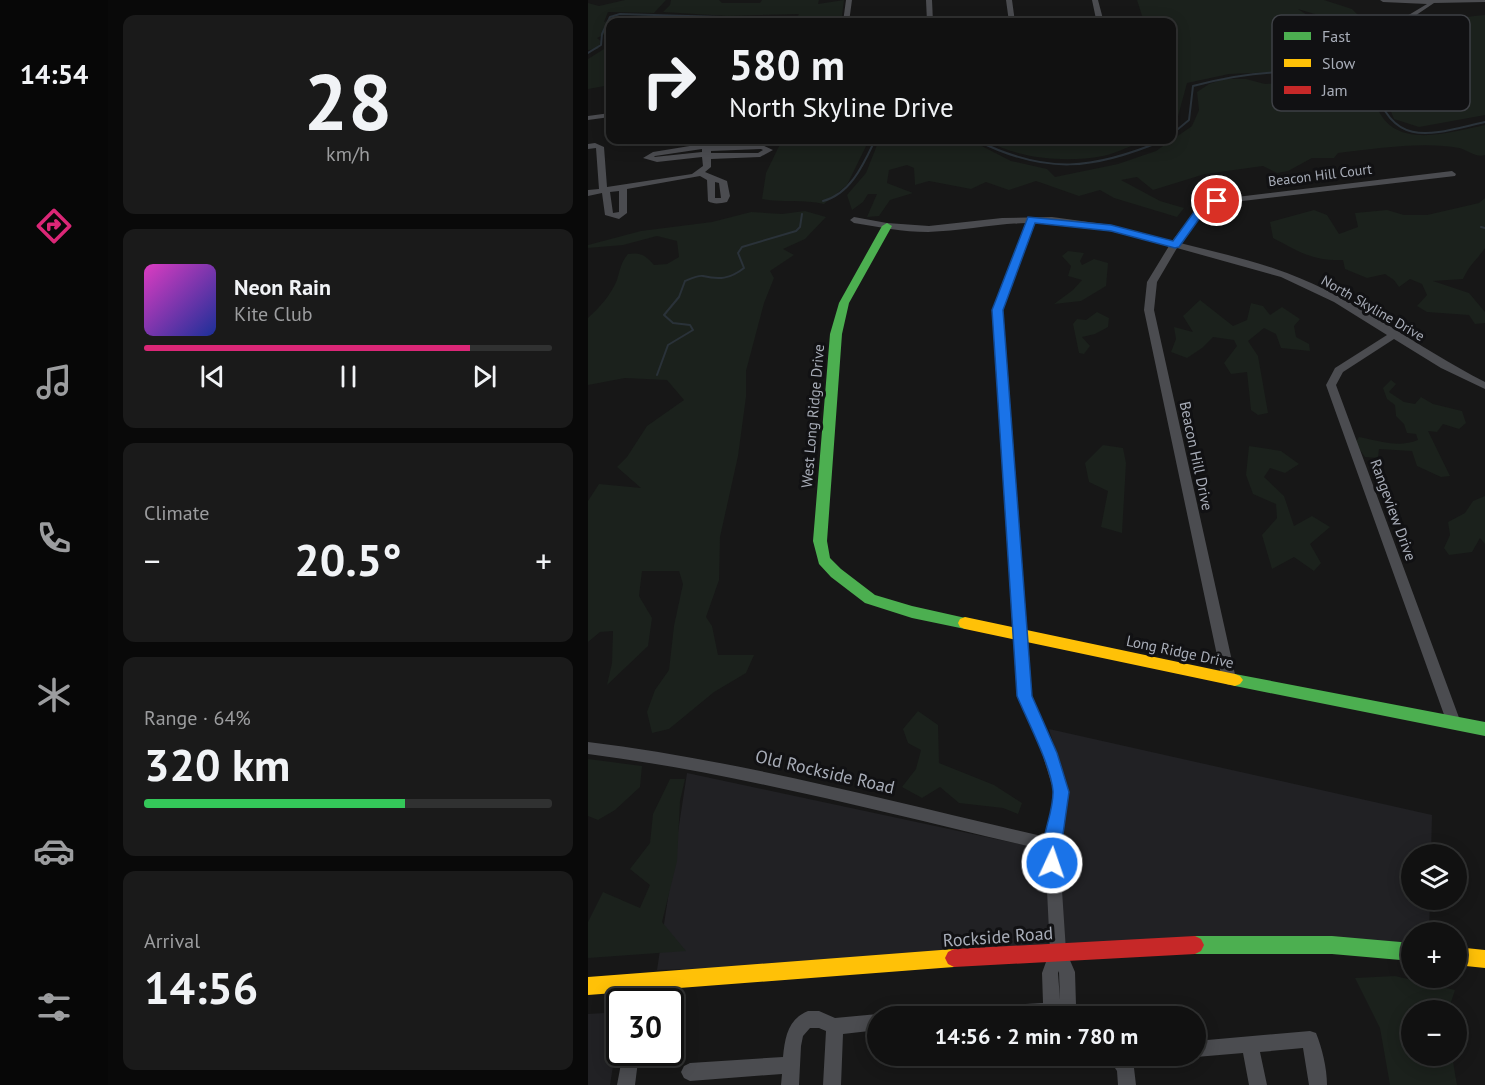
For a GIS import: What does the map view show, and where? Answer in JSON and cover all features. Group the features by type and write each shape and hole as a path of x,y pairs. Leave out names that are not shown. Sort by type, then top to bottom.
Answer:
{"street":[{"path":"847,18 849,0"},
{"path":"929,0 930,18"},
{"path":"1009,0 1011,18"},
{"path":"1095,0 1099,18"},
{"path":"1383,0 1403,2 1485,0"},
{"path":"1403,2 1415,12"},
{"path":"1411,15 1441,2"},
{"path":"588,118 606,116"},
{"path":"588,124 606,122"},
{"path":"588,147 595,145 600,147 609,215 619,216 623,213 623,188"},
{"path":"707,149 653,154 647,158 657,160 707,149 760,155 769,150 762,147 707,149"},
{"path":"588,179 588,193 691,177 707,167 707,149"},
{"path":"700,173 711,179"},
{"name":"Beacon Hill Court","path":"1175,244 1206,203 1452,174"},
{"name":"North Skyline Drive","path":"854,220 888,226 929,229 1032,220 1111,228 1175,244 1284,275 1337,300 1394,336 1485,386"},
{"path":"1032,220 998,310 1025,696 1049,753 1061,792 1052,845 1058,951 1067,972 1067,1006"},
{"name":"West Long Ridge Drive","path":"870,599 836,573 824,560 820,541 836,334 844,303 888,226"},
{"name":"Beacon Hill Drive","path":"1175,244 1152,282 1149,310 1229,680"},
{"name":"Rangeview Drive","path":"1394,336 1339,370 1331,385 1454,723"},
{"name":"Long Ridge Drive","path":"870,599 912,612 1229,680 1485,729"},
{"name":"Old Rockside Road","path":"588,748 670,758 726,769 1052,845"},
{"name":"Rockside Road","path":"588,986 1058,951 1222,944 1332,945 1401,951"},
{"path":"1467,957 1485,959"},
{"path":"641,988 642,982"},
{"path":"790,1085 793,1034 801,1023 813,1019 824,1020 835,1026 867,1023"},
{"path":"832,1085 835,1026"},
{"path":"1206,1047 1310,1038 1318,1085"},
{"path":"1250,1044 1258,1085"},
{"path":"690,1072 791,1065"},
{"path":"626,1085 629,1066"},
{"path":"1123,1066 1127,1085"}],"shaded area":[{"path":"625,0 666,0 654,13 608,12 604,22 606,21 606,34 597,38 601,41 598,49 588,50 588,3 599,6"},
{"path":"671,0 760,3 762,0 819,0 818,4 844,0 842,16 836,18 796,18 799,14 727,16 663,12 670,5"},
{"path":"1137,0 1324,0 1352,9 1358,15 1318,15 1298,9 1307,15 1272,15 1272,72 1229,74 1187,83 1176,121 1176,18 1143,18"},
{"path":"1485,15 1485,115 1419,127 1394,119 1391,111 1470,111 1470,17"},
{"path":"606,44 606,86 588,89 588,59 604,49"},
{"path":"1224,79 1246,79 1272,84 1272,111 1379,111 1390,125 1402,132 1415,135 1444,133 1485,125 1485,155 1445,146 1399,146 1338,153 1334,158 1312,158 1288,171 1277,173 1263,166 1205,174 1153,190 1137,177 1121,180 1160,201 1184,208 1177,217 1114,198 1100,190 1079,196 1036,181 1009,190 986,182 971,189 929,181 915,185 914,168 907,165 889,170 887,183 913,193 890,200 879,216 867,217 877,194 868,194 863,202 852,210 847,195 866,173 877,144 978,144 1011,161 1047,169 1055,177 1118,164 1156,151 1166,144 1176,144 1176,137 1192,126 1199,110 1197,92 1209,84"},
{"path":"780,144 867,144 847,185 824,204 762,199 766,173"},
{"path":"995,144 1136,144 1108,155 1074,159 1043,158 1013,152"},
{"path":"1485,198 1485,248 1463,279 1433,281 1469,293 1485,312 1485,323 1475,324 1469,315 1427,312 1417,306 1427,295 1422,284 1410,279 1399,287 1385,274 1367,278 1345,269 1343,260 1306,255 1273,238 1270,222 1314,210 1327,215 1339,234 1358,227 1355,213 1387,210 1404,215 1427,215 1479,203"},
{"path":"805,211 826,217 805,239 783,249 794,255 770,271 774,278 764,303 746,371 746,397 738,456 720,537 719,580 706,617 712,626 718,655 754,655 746,673 714,692 669,729 652,733 647,712 655,690 669,670 674,626 683,584 679,571 642,571 639,596 652,618 648,646 607,685 612,663 613,631 600,632 588,642 588,501 599,484 641,488 617,467 627,457 647,426 684,400 667,380 625,378 588,385 588,318 611,291 628,254 642,255 654,265 667,264 679,257 677,241 657,236 623,245 588,248 588,245 641,231 712,222 751,212 782,214"},
{"path":"1068,251 1084,253 1080,261 1082,265 1094,259 1108,263 1106,286 1081,301 1054,304 1082,280 1068,276 1071,266 1062,256"},
{"path":"1200,300 1233,326 1247,320 1251,303 1263,306 1270,315 1282,307 1300,319 1294,326 1296,337 1309,344 1310,351 1281,348 1276,334 1264,328 1248,341 1258,356 1268,413 1258,415 1251,410 1247,372 1231,374 1224,363 1237,346 1234,340 1213,337 1187,358 1171,352 1176,339 1174,327 1193,332 1183,316"},
{"path":"1097,312 1109,318 1108,327 1095,334 1082,337 1090,346 1084,354 1079,353 1073,324 1077,319 1086,320"},
{"path":"1391,380 1396,384 1389,392 1404,402 1415,404 1421,397 1433,404 1462,411 1466,423 1459,429 1443,424 1437,432 1428,431 1450,476 1441,477 1417,466 1412,451 1379,449 1378,458 1365,457 1355,443 1359,437 1396,444 1418,440 1416,434 1407,433 1404,424 1396,416 1395,405 1387,399 1383,388"},
{"path":"1103,445 1123,448 1126,463 1122,533 1101,527 1108,491 1089,482 1085,463"},
{"path":"1249,446 1281,451 1299,464 1285,473 1270,468 1264,477 1284,496 1294,526 1312,516 1330,527 1310,544 1321,563 1314,571 1294,557 1272,569 1262,535 1277,518 1276,504 1253,494 1246,475"},
{"path":"1485,496 1485,544 1480,538 1472,552 1449,555 1444,548 1450,535 1448,522 1465,513 1473,501"},
{"path":"918,711 938,725 939,763 994,785 1022,803 1018,814 1003,808 959,803 940,787 922,798 902,787 916,769 921,750 908,743 903,729"},
{"path":"1049,729 1432,815 1431,844 1401,844 1401,910 1430,910 1429,922 1401,922 1401,944 657,970 687,773 1057,852 1068,792"},
{"path":"588,759 642,766 640,787 615,810 598,820 588,816"},
{"path":"670,779 685,779 680,801 677,861 662,922 686,951 588,958 588,922 603,892 640,908 650,885 630,869 650,843 653,814"},
{"path":"1395,976 1401,977 1401,988 1455,990 1452,1000 1401,1000 1401,1066 1454,1066 1457,1085 1390,1085 1380,1028 1355,978"},
{"path":"604,1013 606,1016 606,1066 613,1066 610,1085 588,1085 588,1014"}],"waterway":[{"path":"610,18 620,14 753,18"},
{"path":"588,53 601,45 606,26"},
{"path":"1176,131 1189,120 1193,86 1272,73"},
{"path":"1385,111 1393,121 1405,129 1418,133 1433,133 1485,122"},
{"path":"823,201 833,197 849,185 873,144"},
{"path":"985,144 1025,159 1070,164 1115,158 1154,144"},
{"path":"657,375 668,345 693,330 690,325 673,323 664,315 679,297 685,281 701,276 724,278 739,272 744,268 738,253 742,247 796,231 800,227 802,214"},
{"path":"1481,227 1485,228"}],"traffic: fast":[{"path":"887,226 844,303 836,334 820,541 824,560 836,573 870,599 912,612 965,623"},
{"path":"1235,680 1485,729"},
{"path":"1195,945 1332,945 1401,951"}],"traffic: slow":[{"path":"965,623 1235,680"},
{"path":"1467,957 1485,959"},
{"path":"588,986 954,958"}],"traffic: jam":[{"path":"954,958 1195,945"}],"route":[{"path":"1052,863 1052,845 1061,792 1049,753 1025,696 998,310 1032,220 1052,220 1111,228 1175,244 1198,211 1206,203 1217,201"}]}
